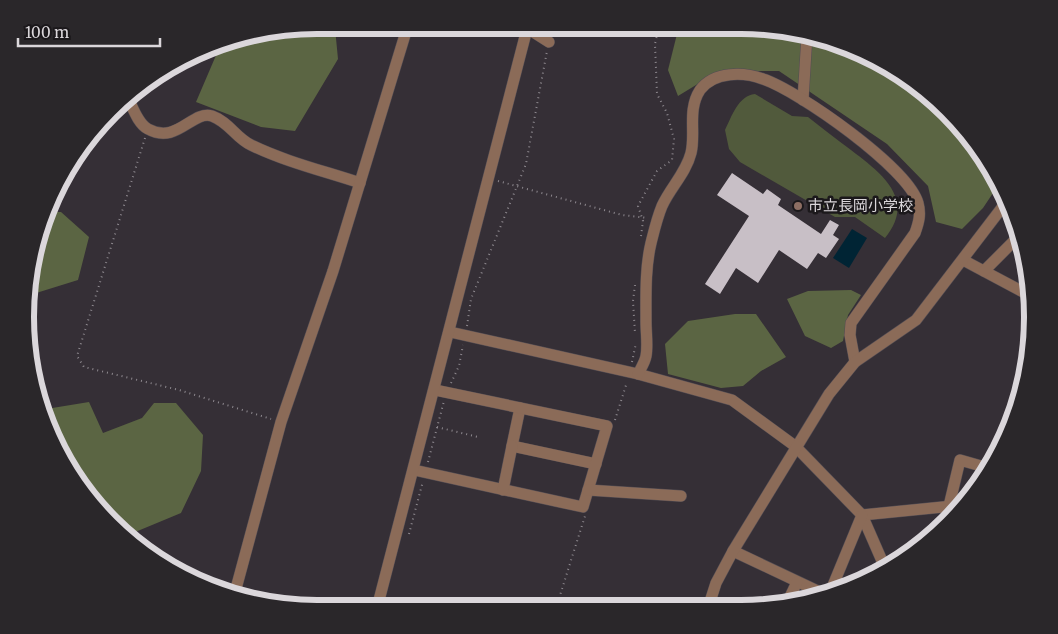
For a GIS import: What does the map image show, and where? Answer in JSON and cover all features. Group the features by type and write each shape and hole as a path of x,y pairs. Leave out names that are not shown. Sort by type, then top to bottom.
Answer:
{"street":[{"path":"236,588 281,422 333,272 405,34"},
{"path":"379,600 419,472 440,391 450,332 522,34"},
{"path":"536,34 549,42"},
{"path":"803,100 807,41"},
{"path":"634,373 646,356 647,277 651,244 658,219 662,206 686,166 692,152 691,125 695,102 700,90 710,81 725,75 744,75 763,79 803,100 875,151 912,190 918,203 920,218 915,233 850,323 850,335 856,362"},
{"path":"131,103 147,129 168,133 183,128 195,119 209,116 224,121 248,144 269,154 360,183"},
{"path":"711,600 716,583 733,551 795,446 829,394 856,362 916,320 1002,207"},
{"path":"984,271 1014,241"},
{"path":"963,260 1023,292"},
{"path":"450,332 634,373 732,400 795,446 862,515 883,562"},
{"path":"419,472 583,507 606,426 440,391"},
{"path":"503,490 520,408"},
{"path":"512,446 596,464"},
{"path":"862,515 950,506 960,460 982,466"},
{"path":"588,490 680,496"},
{"path":"832,585 862,515"},
{"path":"733,551 816,590"},
{"path":"790,596 797,582"}],"path":[{"path":"409,534 419,472 437,427 440,391 459,366 471,299 526,164 549,42 552,34"},
{"path":"641,239 643,221 638,206 642,195 657,171 672,160 674,139 667,113 657,94 655,44 657,34"},
{"path":"147,129 77,356 84,367 179,390 281,422"},
{"path":"488,178 622,215 658,219"},
{"path":"635,284 633,301 635,334"},
{"path":"606,426 614,426 634,373 636,342"},
{"path":"437,427 478,437"}],"green space":[{"path":"336,34 338,59 295,131 261,127 196,102 217,53 244,43 280,36"},
{"path":"677,34 760,34 778,36 814,43 849,55 898,81 928,104 966,145 994,191 983,208 962,229 936,222 928,186 887,144 779,71 719,71 678,96 668,70"},
{"path":"755,94 792,116 808,117 883,178 891,188 896,199 897,211 894,224 885,238 855,217 835,217 740,162 729,149 725,130 733,113 744,98"},
{"path":"54,212 61,212 89,237 78,280 34,294 43,244"},
{"path":"851,290 861,295 848,315 843,341 831,348 805,336 787,299 808,291"},
{"path":"735,314 756,314 786,357 761,371 743,386 721,388 668,374 665,344 688,321"},
{"path":"89,402 103,433 142,418 154,403 176,403 203,435 201,471 181,513 133,533 104,504 81,474 63,442 49,409"}],"water":[{"path":"852,229 867,238 849,268 833,258"}],"building":[{"path":"732,173 763,194 767,189 781,199 778,205 821,234 830,220 839,225 833,235 839,239 826,258 818,253 807,269 779,250 758,283 736,268 720,294 705,284 749,216 717,195"}],"place":[{"name":"市立長岡小学校","path":"798,206"}]}
